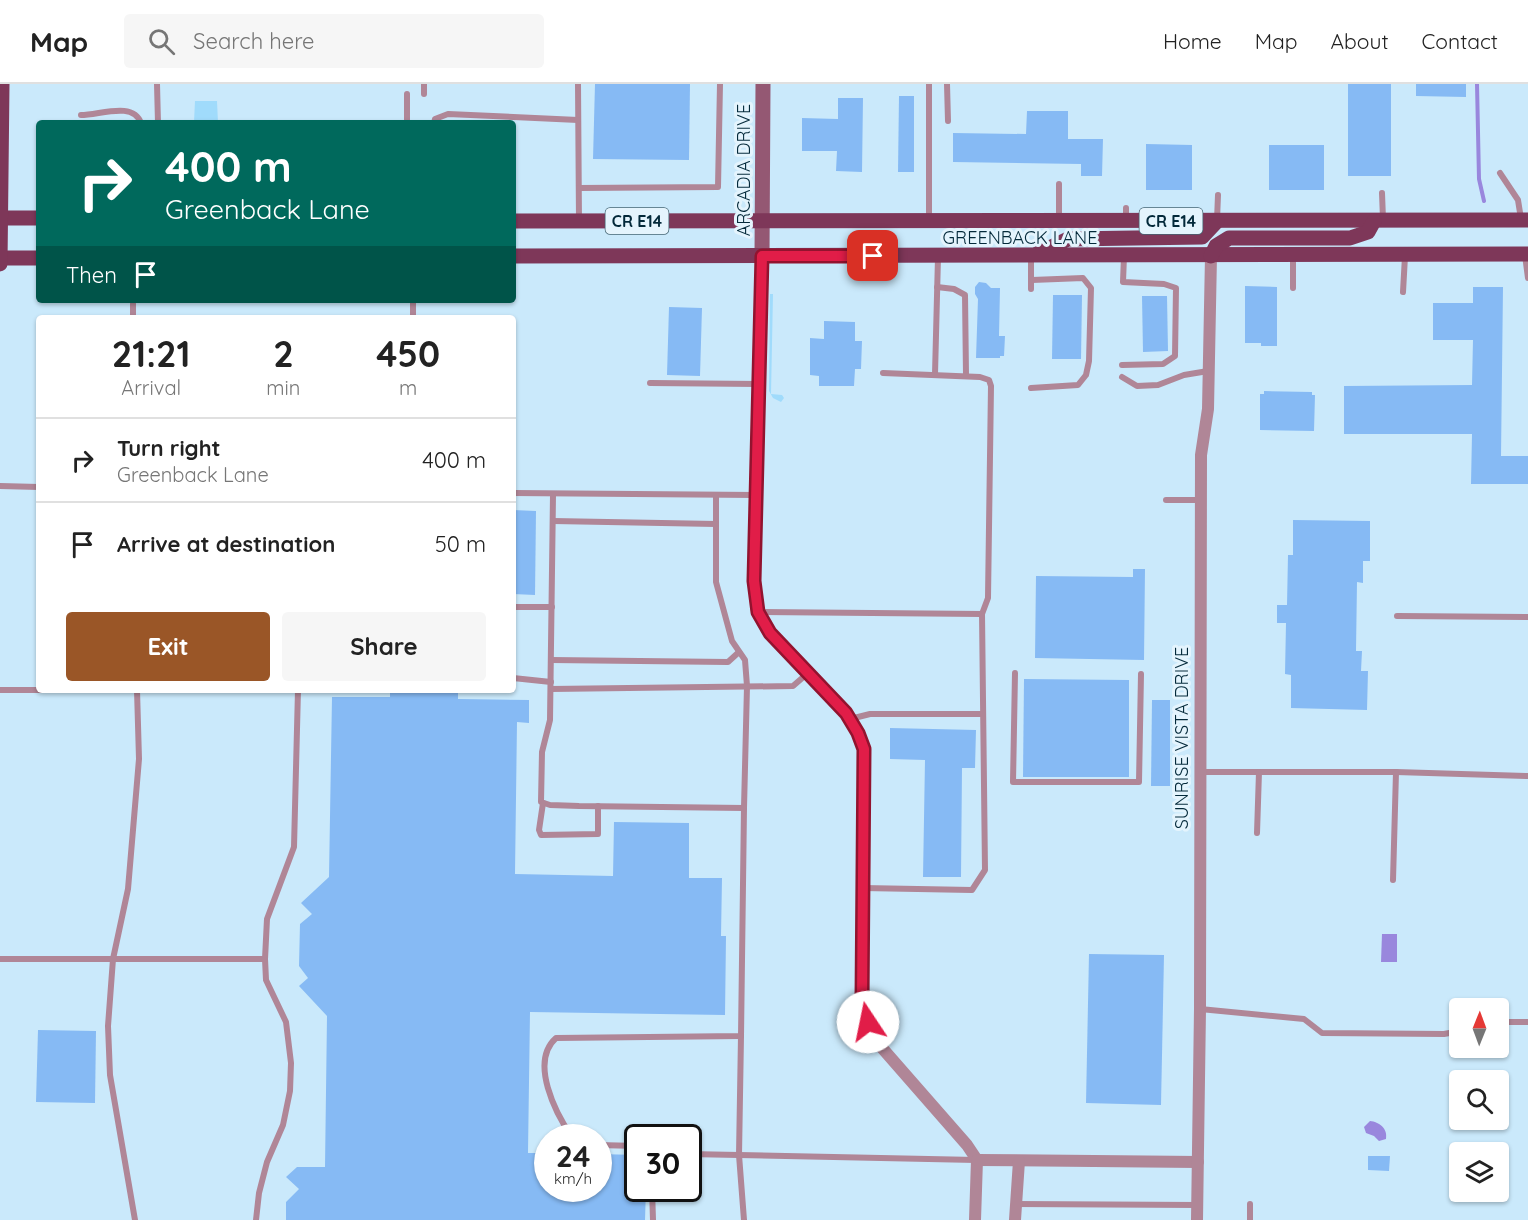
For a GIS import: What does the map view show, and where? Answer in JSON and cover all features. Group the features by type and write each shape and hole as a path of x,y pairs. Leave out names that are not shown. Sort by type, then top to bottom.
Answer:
{"main road":[{"path":"0,264 2,84"},
{"name":"GREENBACK LANE","path":"516,221 1059,221 1126,214 1217,221 1525,220"},
{"path":"0,218 36,218"},
{"path":"1031,256 1068,239 1202,237 1217,221"},
{"path":"1211,256 1216,246 1230,238 1350,238 1368,232 1379,221"},
{"name":"GREENBACK LANE","path":"516,256 938,257 1526,254"},
{"path":"0,258 36,258"}],"street":[{"name":"ARCADIA DRIVE","path":"762,256 763,84"},
{"path":"762,256 754,581 758,612 770,633 850,719 864,749 862,1001 876,1041 967,1145 977,1160 975,1220"},
{"name":"SUNRISE VISTA DRIVE","path":"1197,1220 1200,1009 1201,455 1208,408 1211,256"},
{"path":"977,1160 1198,1162"},
{"path":"1015,1220 1019,1161"}],"lane":[{"path":"157,84 158,120"},
{"path":"424,84 424,94"},
{"path":"578,84 579,220"},
{"path":"579,188 718,187 720,84"},
{"path":"929,84 929,220"},
{"path":"947,84 948,121"},
{"path":"407,94 407,120"},
{"path":"81,115 125,110 134,112 139,120"},
{"path":"435,120 448,114 578,120"},
{"path":"1500,173 1518,200 1525,220"},
{"path":"1059,184 1059,221"},
{"path":"1379,221 1382,193"},
{"path":"1217,221 1218,195"},
{"path":"1526,254 1528,278"},
{"path":"1293,255 1293,288"},
{"path":"1403,292 1405,255"},
{"path":"1031,256 1031,289"},
{"path":"1122,365 1163,364 1174,358 1176,288 1164,284 1123,282 1124,256"},
{"path":"935,374 938,257"},
{"path":"1031,388 1078,385 1086,375 1089,361 1091,288 1083,278 1032,280"},
{"path":"938,287 954,289 965,294 966,375"},
{"path":"133,304 133,315"},
{"path":"1122,377 1137,386 1158,385 1184,375 1209,371"},
{"path":"863,888 972,890 985,870 982,614 988,598 991,386 989,380 985,378 966,375 883,373"},
{"path":"650,383 758,384"},
{"path":"0,486 36,487"},
{"path":"516,493 755,495"},
{"path":"553,495 550,720 542,752 541,794 543,803 539,830 541,835 596,835 598,806"},
{"path":"716,496 716,582 732,641 745,660 747,686 739,1155 744,1220"},
{"path":"1166,500 1201,500"},
{"path":"553,521 716,524"},
{"path":"516,607 552,607"},
{"path":"758,612 982,614"},
{"path":"1397,616 1528,617"},
{"path":"551,660 728,662 739,652"},
{"path":"516,679 551,685 793,686 808,673"},
{"path":"1015,673 1013,782 1139,782 1141,674"},
{"path":"0,690 36,690"},
{"path":"135,1220 110,1075 108,1026 113,959 129,879 139,759 137,693"},
{"path":"256,1220 267,1162 283,1125 290,1091 291,1064 286,1022 266,980 265,959 267,919 294,847 298,693"},
{"path":"850,719 870,714 983,714"},
{"path":"1199,772 1396,772 1528,776"},
{"path":"1257,833 1260,772"},
{"path":"1393,880 1396,772"},
{"path":"543,803 744,808"},
{"path":"0,959 265,959"},
{"path":"1200,1009 1304,1019 1322,1033 1449,1033"},
{"path":"1509,1022 1528,1022"},
{"path":"564,1124 547,1087 546,1061 549,1047 556,1038 741,1036"},
{"path":"702,1154 977,1160"},
{"path":"652,1202 653,1220"},
{"path":"1016,1204 1197,1205"},
{"path":"1250,1204 1250,1220"}],"shaded area":[{"path":"195,101 217,101 218,120 194,120"},
{"path":"770,294 773,294 771,394 782,395 784,398 781,402 773,398 769,391"},
{"path":"1382,934 1397,934 1397,962 1381,962"},
{"path":"1370,1121 1382,1126 1386,1132 1386,1139 1379,1141 1366,1133 1364,1127"}],"building":[{"path":"595,84 690,84 689,160 593,159"},
{"path":"1348,84 1391,84 1391,176 1348,176"},
{"path":"1416,84 1466,84 1466,97 1416,96"},
{"path":"899,96 914,96 914,172 898,172"},
{"path":"838,98 863,98 862,172 836,171 837,151 802,151 802,118 838,119"},
{"path":"1027,111 1068,111 1068,139 1103,139 1102,176 1081,176 1081,164 953,162 953,133 1026,134"},
{"path":"1146,144 1192,145 1192,190 1146,190"},
{"path":"1269,145 1324,145 1324,190 1269,190"},
{"path":"979,282 986,283 991,288 1000,288 999,336 1005,336 1004,356 1000,358 976,358 978,299 975,287"},
{"path":"1245,286 1277,287 1277,346 1245,343"},
{"path":"1473,287 1503,287 1501,456 1528,456 1528,484 1471,484 1472,434 1344,434 1344,386 1472,385 1473,340 1433,340 1433,303 1473,303"},
{"path":"1053,295 1082,295 1081,359 1052,359"},
{"path":"1142,296 1167,296 1168,351 1143,352"},
{"path":"669,307 702,308 700,376 667,375"},
{"path":"824,321 855,322 855,341 862,341 861,369 855,369 854,386 819,386 819,376 810,375 810,338 824,339"},
{"path":"1264,391 1312,392 1312,395 1315,395 1314,431 1260,430 1260,394 1264,394"},
{"path":"516,510 536,511 535,595 516,594"},
{"path":"1293,520 1370,521 1370,561 1363,561 1363,583 1357,582 1356,651 1362,651 1361,671 1368,671 1367,710 1291,708 1291,675 1285,674 1286,623 1277,623 1277,605 1287,605 1288,555 1293,555"},
{"path":"1133,569 1145,569 1144,660 1035,658 1036,576 1133,577"},
{"path":"1024,679 1129,680 1129,777 1023,777"},
{"path":"390,693 458,693 458,699 529,700 529,723 517,722 515,874 613,876 614,822 689,823 689,878 722,878 721,936 726,936 725,1015 530,1012 528,1153 534,1153 534,1202 612,1202 612,1154 624,1155 624,1202 646,1202 645,1220 286,1220 286,1202 299,1189 286,1177 297,1167 325,1167 327,1016 299,986 308,978 299,966 300,924 312,914 301,903 329,877 332,697 390,697"},
{"path":"1152,700 1170,700 1170,786 1151,786"},
{"path":"890,728 976,730 975,768 962,768 961,877 923,877 925,760 890,759"},
{"path":"1089,954 1164,955 1161,1105 1086,1103"},
{"path":"38,1030 96,1031 95,1103 36,1102"},
{"path":"1368,1156 1390,1156 1389,1171 1368,1170"}],"waterway":[{"path":"1477,84 1479,179 1484,201"}],"route":[{"path":"868,1022 862,1001 864,749 846,713 770,633 758,612 754,581 762,256 873,256"}]}
